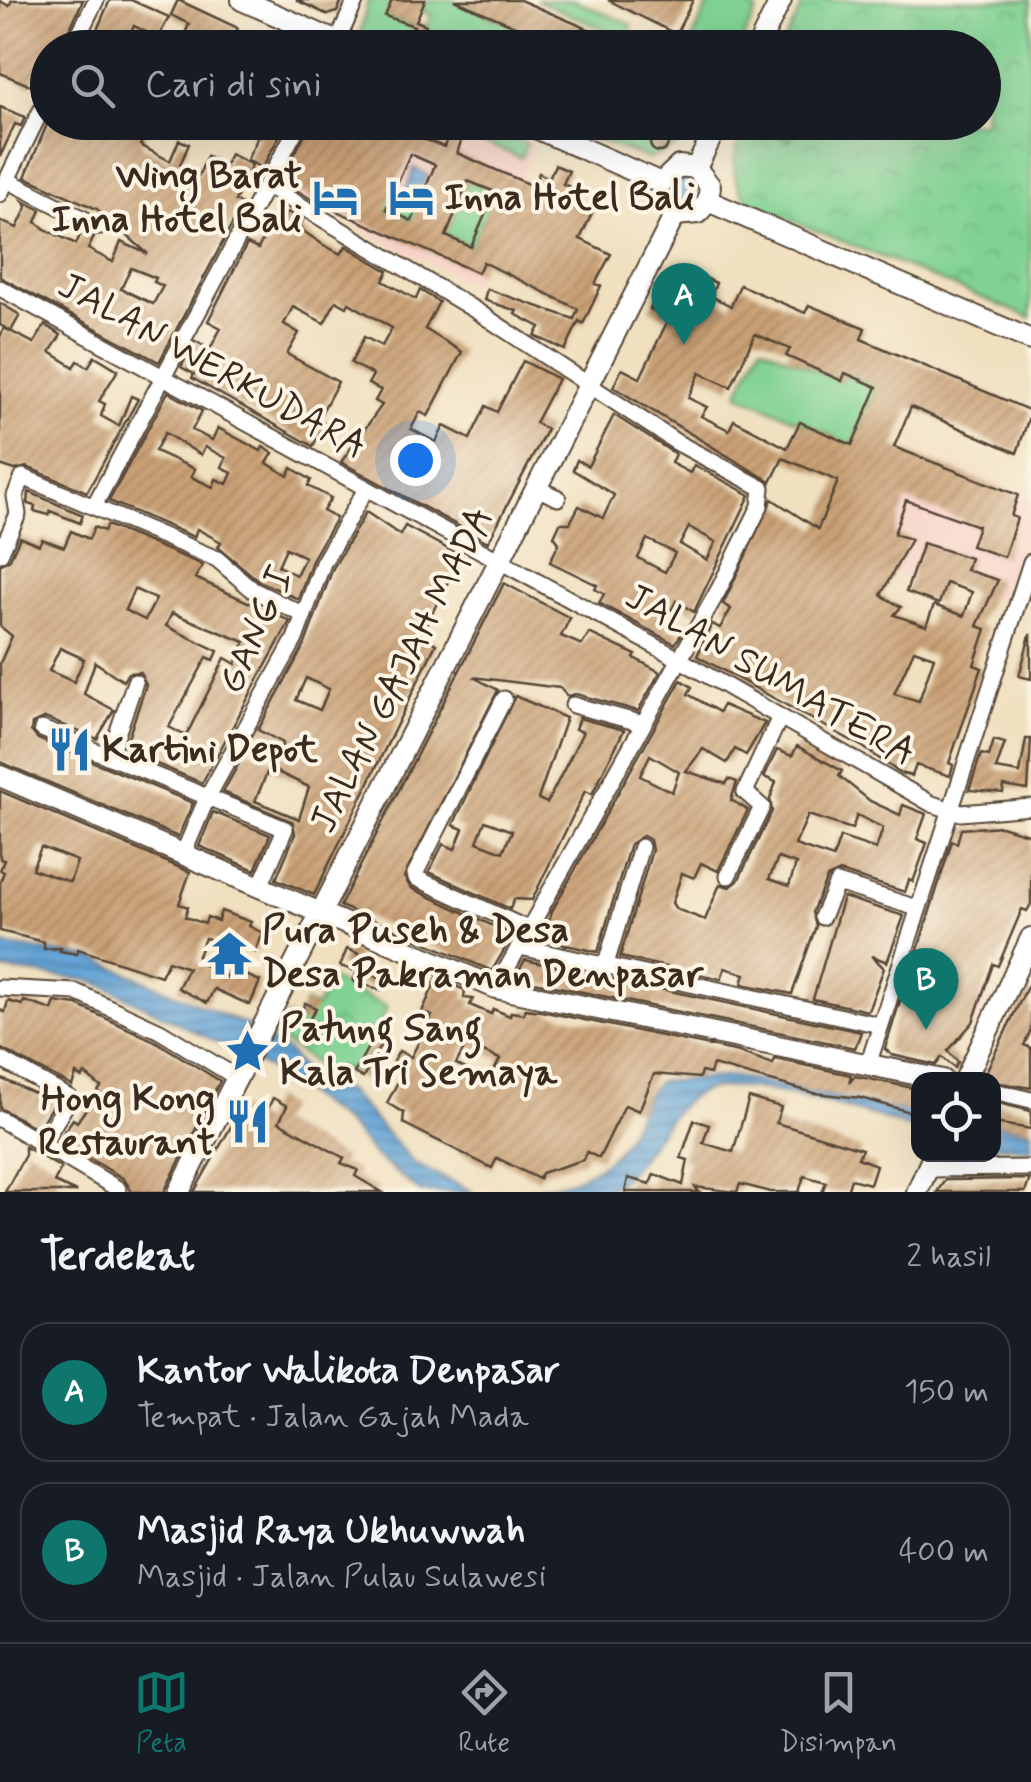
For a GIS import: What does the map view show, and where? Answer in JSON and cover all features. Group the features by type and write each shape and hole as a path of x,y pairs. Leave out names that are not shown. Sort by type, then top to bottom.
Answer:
{"main road":[{"path":"242,0 308,30"},
{"path":"766,30 781,0"},
{"path":"563,140 661,183"},
{"path":"696,168 710,140"},
{"path":"679,166 696,168 707,178 708,201 698,213 674,214 664,205 661,183 679,166"},
{"path":"708,201 1031,340"},
{"name":"JALAN GAJAH MADA","path":"179,1192 674,214"},
{"path":"0,776 262,884 496,988 911,1074"},
{"path":"969,1072 1031,938"},
{"path":"917,1192 931,1162"}],"street":[{"path":"81,30 96,0"},
{"path":"346,30 356,0"},
{"path":"30,133 4,187 100,228"},
{"path":"94,506 291,140"},
{"path":"268,186 475,310 587,386 762,488 760,506 679,659 496,988"},
{"name":"JALAN WERKUDARA","path":"0,288 498,560"},
{"path":"0,554 18,514 14,496 22,478 217,559 253,590 304,616"},
{"path":"534,486 558,498"},
{"name":"GANG I","path":"184,852 207,798 244,738 304,616 323,563 366,489"},
{"name":"JALAN SUMATERA","path":"498,560 948,811"},
{"path":"868,1065 1031,562"},
{"path":"109,757 135,682"},
{"path":"504,699 415,877 530,930"},
{"path":"572,705 640,724"},
{"path":"728,876 762,807 745,792 780,717"},
{"path":"42,729 285,830 262,884"},
{"path":"948,811 1027,810"},
{"path":"606,964 641,847"},
{"path":"822,917 838,883 917,908"},
{"path":"520,947 880,1025"},
{"path":"0,988 76,992 160,1031 240,1076"},
{"path":"0,1058 70,1098 42,1144"},
{"path":"1001,1093 1031,1100"},
{"path":"0,1118 118,1189 116,1192"},
{"path":"945,1162 1031,1168"}],"shaded area":[{"name":"Inna Hotel Bali","path":"296,140 538,140 473,285 274,185"},
{"path":"894,447 1031,498 1031,525 1003,601 923,575 919,584 869,562 853,547"},
{"path":"902,974 938,989 944,976 991,995 979,1020 898,988"}],"green space":[{"path":"368,0 392,0 386,16 413,27 412,30 361,30"},
{"path":"425,0 454,0 525,30 425,30 431,15 420,10"},
{"path":"536,0 574,0 632,25 630,30 606,30"},
{"path":"716,0 735,0 757,11 748,30 696,30 706,9"},
{"path":"805,0 1031,0 1031,318 753,205 735,176 740,140 1001,140 1001,30 790,30"},
{"path":"479,140 517,140 527,144 521,158"},
{"path":"597,140 682,140 649,159"},
{"path":"468,181 495,192 471,247 381,207 388,190 451,221"},
{"path":"761,345 841,381 845,373 877,387 852,445 738,394"},
{"path":"331,979 387,1007 380,1024 388,1030 363,1078 345,1068 339,1080 277,1037 287,1017 297,1020 305,1003 316,1007"}],"water":[{"path":"414,168 428,175 413,201 404,196"},
{"path":"683,176 693,180 697,190 693,200 683,204 673,200 669,190 673,180"},
{"path":"0,945 94,958 244,1024 287,1051 307,1074 349,1092 415,1164 473,1192 420,1192 375,1156 348,1125 273,1071 89,980 0,970"},
{"path":"731,1076 911,1113 911,1128 778,1092 723,1087 688,1099 615,1185 600,1192 501,1192 567,1182 598,1167 622,1144 658,1082"},
{"path":"1001,1125 1031,1130 1031,1149 1001,1146"}],"building":[{"path":"12,0 83,0 69,30 30,30 30,86 0,73 0,1 9,6"},
{"path":"110,0 131,0 169,17 162,30 134,26 132,30 97,30"},
{"path":"178,0 238,28 186,30 189,24 171,15"},
{"path":"296,0 342,0 337,12 328,15"},
{"path":"392,0 425,0 416,21 426,25 424,30 412,30 414,26 385,16"},
{"path":"454,0 520,0 590,30 524,30"},
{"path":"608,0 693,0 678,30 668,30"},
{"path":"0,107 25,117 21,126 15,124 0,157"},
{"path":"40,140 143,140 140,145 170,161 179,140 189,144 180,165 199,175 207,156 225,165 230,154 252,165 235,201 241,204 235,219 159,362 0,277 0,221 17,228 27,207 23,201 41,210 36,222 45,229 76,244 82,231 94,237 88,249 113,262 121,242 148,254 97,209 25,177","holes":["131,268 156,278 154,282 163,286 153,304 121,289"]},
{"path":"257,140 277,140 262,168 247,160"},
{"path":"302,140 426,140 444,147 447,140 458,140 457,153 533,186 539,173 549,178 555,165 569,171 563,184 572,188 567,200 593,211 580,239 611,254 595,284 601,286 583,324 579,321 565,350 535,336 540,327 515,314 517,311 484,300 487,289 574,319 578,309 483,262 478,273 318,203 281,181","holes":["410,154 435,165 412,221 386,209","468,181 495,192 471,247 446,236"]},
{"path":"652,140 666,140 665,149 659,152 650,143"},
{"path":"287,212 303,220 299,228 322,244 341,254 346,246 388,271 383,281 416,299 420,290 439,302 425,329 462,352 428,416 420,412 411,429 436,442 444,426 470,439 486,406 497,412 523,361 558,379 535,423 547,429 488,542 341,462 382,405 375,401 381,390 368,384 373,375 351,363 364,337 382,346 392,328 349,303 347,307 336,301 324,323 293,307 284,324 299,333 287,354 338,382 318,419 325,423 313,446 192,378 194,374 181,367 195,341 210,349 221,328 208,321 247,244 258,249 274,216 283,221"},
{"path":"667,276 696,289 701,276 716,283 711,296 731,306 740,285 805,313 809,305 865,328 861,339 1031,411 1017,453 911,407 894,447 1018,495 1011,516 1017,518 1004,557 971,546 978,526 906,500 894,534 911,539 881,595 901,607 894,615 926,626 934,605 964,616 972,592 946,583 939,604 906,592 923,543 970,558 966,570 998,580 977,626 986,629 974,665 982,668 949,763 953,765 950,776 916,765 912,776 900,773 863,747 697,656 712,624 720,628 731,609 723,604 772,499 818,529 838,481 783,458 771,482 613,387 622,369 640,378 669,318 650,309","holes":["755,334 790,349 786,356 842,381 845,373 877,387 852,445 800,422 787,448 734,420 729,430 701,416 707,407 688,398 700,373 731,387","914,650 934,657 919,701 894,694"]},
{"path":"0,303 20,315 11,331 0,325"},
{"path":"45,325 61,335 50,352 74,367 78,361 88,367 95,356 118,370 99,401 105,404 101,416 119,426 131,396 138,399 87,492 27,467 15,470 0,465 0,337 4,328 34,343"},
{"path":"168,392 202,411 192,430 212,440 218,428 261,451 263,447 273,453 267,463 288,476 292,468 311,480 308,486 331,498 323,511 336,518 313,558 298,599 259,581 218,547 221,542 197,529 194,537 109,501","holes":["165,433 201,455 205,447 226,458 222,467 232,473 227,484 216,479 213,487 191,477 195,469 155,451","286,548 305,557 296,575 278,566"]},
{"path":"614,415 675,454 671,463 690,473 694,465 750,495 694,612 676,601 664,624 682,633 675,644 599,603 604,594 595,589 597,585 550,562 559,543 554,536 560,523 570,523 579,506 603,518 614,495 573,470 577,460 588,466","holes":["689,527 716,542 707,560 680,544","647,539 675,553 665,572 638,558"]},
{"path":"29,492 83,515 80,523 50,511 49,515 34,511 35,506 28,504"},
{"path":"366,512 400,535 405,526 461,556 421,635 436,644 314,895 276,879 295,834 293,822 223,792 247,749 275,760 283,743 258,730 305,644 333,568","holes":["306,678 329,689 320,710 296,700","269,768 309,787 299,819 255,801"]},
{"path":"107,525 203,565 195,578 290,621 202,783 130,753 133,747 126,744 146,685 140,672 128,673 123,681 95,662 84,694 114,710 97,739 45,718 32,724 31,731 38,739 193,803 178,837 0,762 0,663 12,636 0,626 0,565 10,559 20,537 39,545 42,539 64,547 71,531 89,539 94,527 104,531","holes":["134,589 156,599 145,620 125,610","172,613 245,642 236,664 225,658 186,736 169,727 207,657 214,660 218,651 166,626","60,648 84,659 74,682 49,671"]},
{"path":"504,583 570,618 561,636 582,645 589,633 636,655 634,658 660,672 638,711 576,694 567,696 560,688 473,677 498,690 404,877 411,888 513,935 492,971 340,906"},
{"path":"1031,635 1031,679 1019,676"},
{"path":"681,680 692,687 688,694 719,712 723,705 765,723 746,755 735,749 727,763 703,749 686,771 726,784 729,779 737,782 731,800 748,810 718,871 701,863 694,878 682,873 672,903 676,909 705,920 720,884 730,887 738,881 772,811 770,799 776,782 764,777 777,750 792,756 797,746 842,771 839,776 870,801 900,815 903,805 926,814 917,839 927,843 913,882 909,880 905,892 840,872 827,878 812,912 816,926 792,994 742,984 745,974 725,968 721,979 620,957 652,850 650,840 643,836 630,844 598,952 543,940 552,911","holes":["650,755 679,772 672,792 640,776","808,815 852,829 857,815 883,828 876,849 840,837 833,858 795,845","778,858 796,864 789,886 769,879"]},
{"path":"515,696 566,718 538,799 547,803 583,732 575,729 579,718 624,730 592,794 585,791 532,900 514,899 510,909 429,872 443,844 455,849 463,829 453,825","holes":["485,821 512,831 503,852 477,842"]},
{"path":"1026,739 1031,739 1028,790 1004,786 1003,793 969,790 981,754 989,756 994,740 1005,743 996,769 1020,773"},
{"path":"0,791 190,872 179,904 188,907 185,917 205,924 207,917 218,921 221,911 251,922 249,926 263,933 255,952 232,941 230,945 205,938 196,961 226,977 229,968 260,981 250,1005 214,989 207,1003 178,988 188,968 168,961 161,976 78,949 77,954 60,951 61,948 44,949 44,942 0,931 0,882 4,872 0,870 4,860 0,859","holes":["41,847 77,861 70,882 32,869"]},
{"path":"213,812 270,835 255,870 199,846"},
{"path":"1001,826 1031,835 1031,904 1027,911 1022,909 998,966 993,964 973,1022 948,1051 958,1062 955,1068 942,1057 936,1065 892,1055 885,1049 900,1001 908,992 916,1000 920,996 938,1003 945,984 911,971 952,841 957,843 961,829"},
{"path":"843,897 904,916 887,962 872,956 884,968 868,1011 813,999"},
{"path":"347,949 359,954 352,970 340,966"},
{"path":"525,960 861,1032 855,1048 515,978"},
{"path":"359,967 385,980 381,990 353,981"},
{"path":"437,978 465,990 464,998 473,999 470,1005 491,1014 493,1009 510,1016 511,1012 524,1014 525,1009 541,1011 739,1052 773,1064 775,1059 851,1075 849,1083 855,1076 911,1088 911,1110 814,1093 713,1065 710,1074 701,1072 699,1078 654,1074 639,1111 625,1105 599,1158 587,1152 583,1160 541,1173 539,1179 497,1158 492,1168 403,1123 404,1113 387,1103 404,1070 392,1064 399,1051 411,1057 432,1016 422,1012","holes":["466,1045 500,1059 489,1081 456,1064"]},
{"path":"1031,979 1031,1030 1024,1045 1031,1048 1031,1088 1001,1083 1001,1072 986,1072"},
{"path":"8,1001 22,1005 24,1001 52,1010 55,1002 77,1005 155,1041 220,1081 164,1192 132,1192 124,1179 58,1140 73,1119 77,1122 101,1087 85,1074 82,1078 76,1074 72,1086 0,1048 0,1010 5,1012"},
{"path":"305,1003 316,1008 306,1025 297,1021"},
{"path":"380,1025 387,1033 363,1078 354,1073"},
{"path":"0,1078 54,1102 38,1129 0,1108"},
{"path":"273,1098 287,1106 279,1122 344,1158 341,1163 358,1170 355,1176 382,1192 194,1192 241,1109 262,1121"},
{"path":"749,1098 781,1107 776,1123 862,1149 858,1158 876,1165 870,1184 851,1179 847,1192 822,1192 826,1182 804,1176 799,1192 771,1192 740,1184 737,1192 695,1187 699,1192 625,1192 628,1178 650,1184 654,1174 683,1185 688,1160 681,1158 694,1120 709,1125 703,1143 733,1152"},
{"path":"1001,1104 1031,1111 1031,1129 1001,1124"},
{"path":"25,1147 61,1168 54,1182 76,1192 5,1192 25,1155"},
{"path":"1030,1179 1025,1192 937,1192 945,1180"}],"place":[{"name":"Wing Barat Inna Hotel Bali","path":"335,198"},
{"name":"Inna Hotel Bali","path":"411,198"},
{"name":"Kantor Walikota Denpasar","path":"684,345"},
{"name":"Kartini Depot","path":"69,750"},
{"name":"Pura Puseh & Desa Desa Pakraman Denpasar","path":"229,953"},
{"name":"Masjid Raya Ukhuwwah","path":"926,1030"},
{"name":"Patung Sang Kala Tri Semaya","path":"247,1051"},
{"name":"Hong Kong Restaurant","path":"248,1121"}]}
